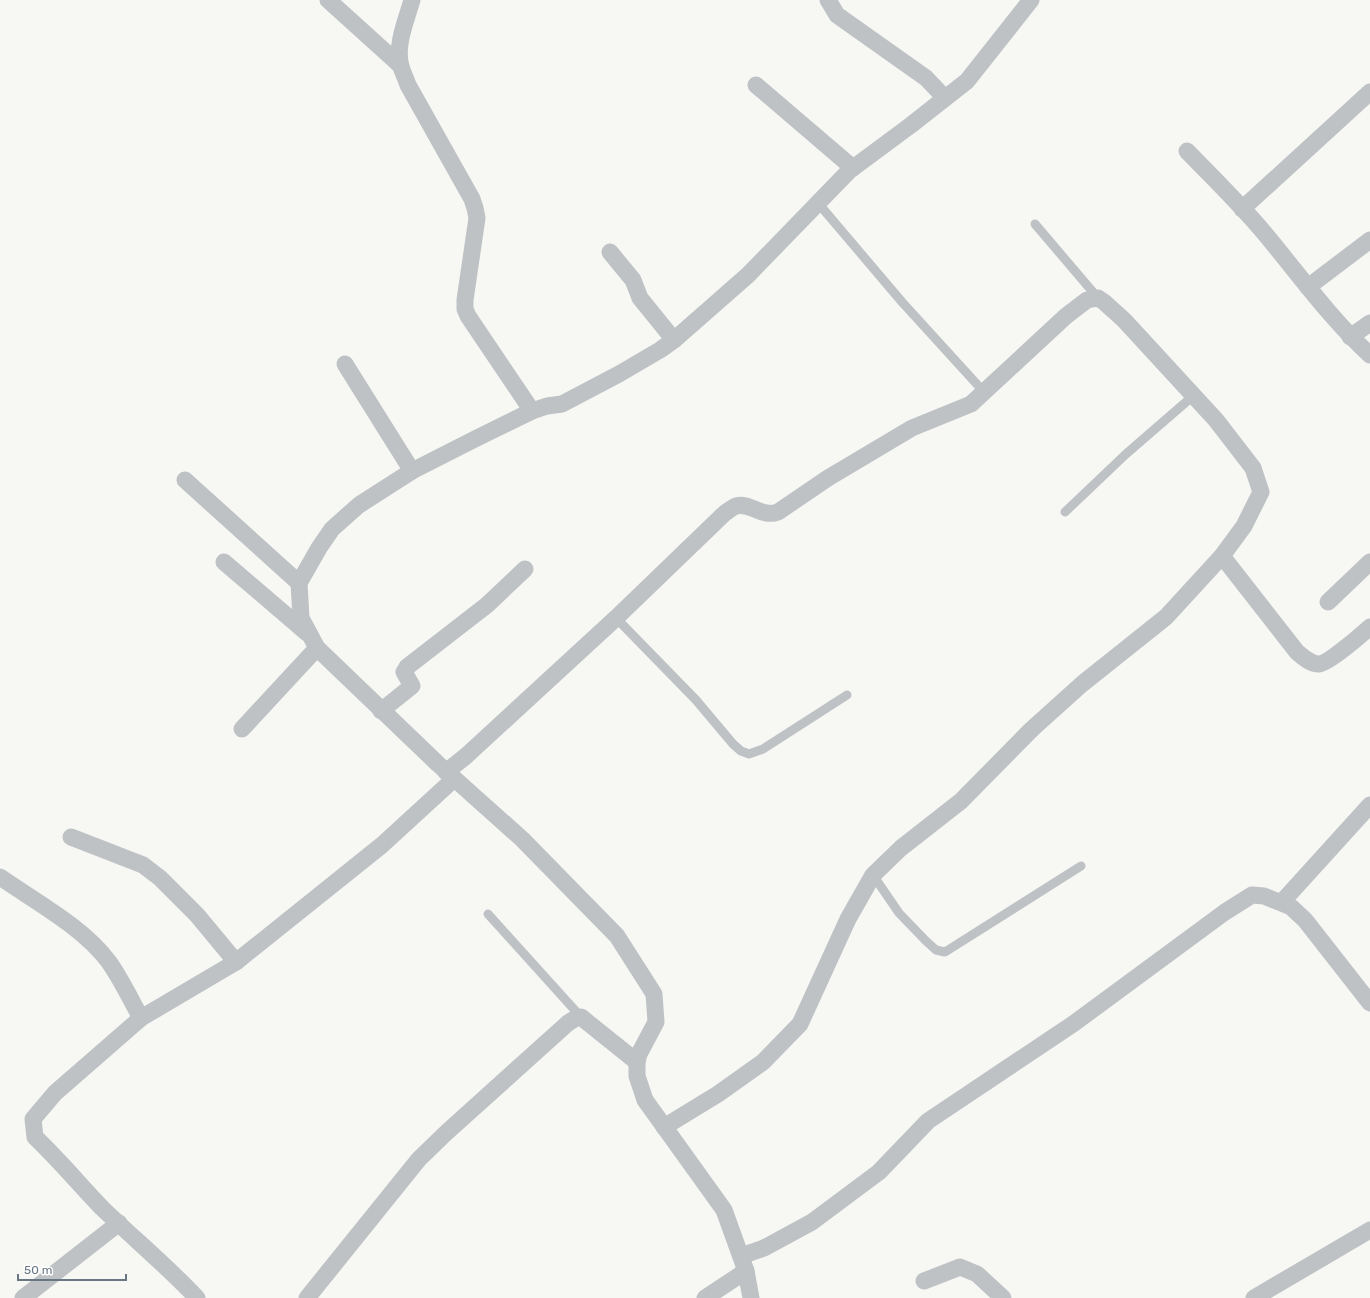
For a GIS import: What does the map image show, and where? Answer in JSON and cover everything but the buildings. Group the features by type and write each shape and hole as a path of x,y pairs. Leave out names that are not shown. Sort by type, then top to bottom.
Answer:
{"street":[{"path":"328,0 401,66"},
{"path":"412,0 402,33 400,51 401,66 408,85 476,208 477,218 465,309 468,316 532,411"},
{"path":"828,0 834,11 840,17 926,78 945,98"},
{"path":"313,641 301,618 299,583 332,529 359,505 412,472 532,411 547,406 562,404 644,361 674,340 748,275 853,168 967,81 1031,0"},
{"path":"756,85 853,168"},
{"path":"1242,209 1370,92"},
{"path":"1187,150 1265,234 1308,288 1350,337 1370,355"},
{"path":"1308,288 1370,240"},
{"path":"610,252 633,280 640,298 674,340"},
{"path":"197,1298 181,1280 102,1208 55,1156 35,1137 34,1119 55,1093 141,1018 236,962 382,845 450,775 466,756 616,618 725,513 736,506 743,506 769,514 778,512 828,478 912,428 971,404 1066,316 1087,300 1098,298 1124,320 1216,420 1253,468 1261,492 1244,526 1222,556 1166,617 1082,684 1032,729 961,800 902,848 873,875 848,919 800,1024 763,1062 718,1094 664,1127"},
{"path":"1350,337 1370,323"},
{"path":"345,364 412,472"},
{"path":"185,480 299,583"},
{"path":"1222,556 1297,652 1309,662 1319,664 1329,660 1370,627"},
{"path":"224,562 313,641 381,711 522,839 617,936 654,994 656,1022 639,1054 637,1062 637,1076 645,1100 724,1210 744,1263 751,1298"},
{"path":"1328,602 1370,562"},
{"path":"381,711 412,686 404,672 407,667 487,606 525,570"},
{"path":"242,729 313,641"},
{"path":"1282,902 1370,805"},
{"path":"71,837 143,865 160,878 196,915 236,962"},
{"path":"0,877 70,925 89,941 109,962 141,1018"},
{"path":"705,1298 744,1263 764,1248 812,1222 879,1172 928,1121 1073,1024 1225,912 1252,895 1264,896 1282,902 1291,907 1305,920 1370,1003"},
{"path":"307,1298 419,1159 568,1023 581,1017 637,1062"},
{"path":"24,1298 119,1223"},
{"path":"1254,1298 1370,1230"},
{"path":"924,1281 960,1267 977,1274 1003,1298"}],"lane":[{"path":"818,203 902,302 984,392"},
{"path":"1035,224 1098,298"},
{"path":"1065,512 1126,454 1193,396"},
{"path":"616,618 696,700 733,744 741,751 750,754 763,749 847,695"},
{"path":"873,875 899,913 936,950 945,952 1081,866"},
{"path":"488,914 581,1017"}]}
